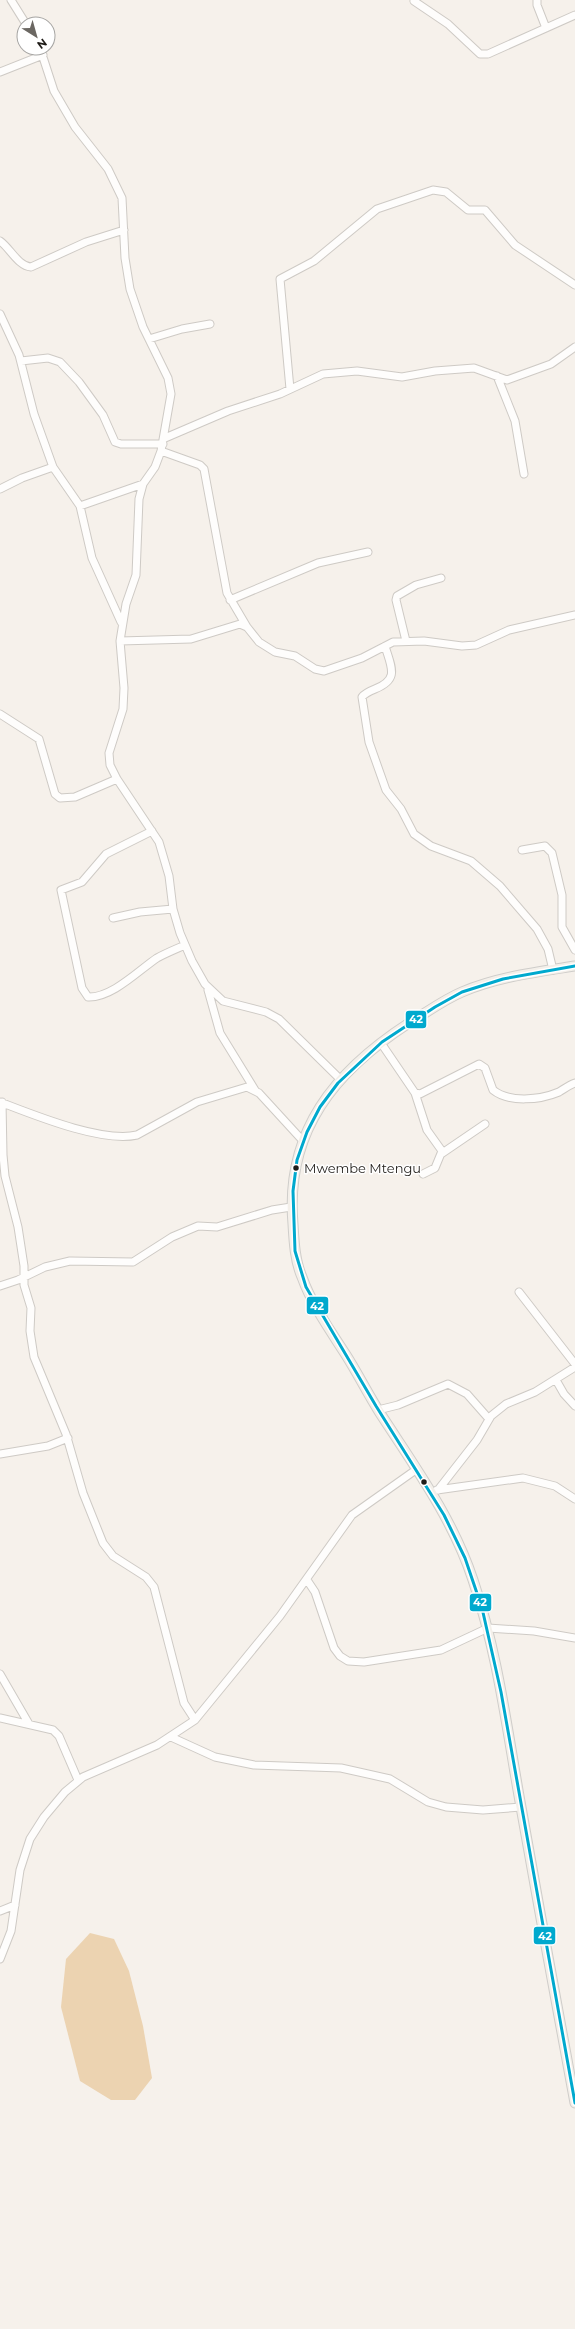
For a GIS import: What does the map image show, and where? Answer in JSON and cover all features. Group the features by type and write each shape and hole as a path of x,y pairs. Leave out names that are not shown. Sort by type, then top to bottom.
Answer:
{"main road":[{"path":"575,966 486,983 461,993 381,1042 360,1058 340,1079 321,1104 303,1141 292,1181 291,1208 294,1244 302,1278 378,1410 417,1469 435,1491 472,1576 488,1628 504,1698 521,1807 538,1893 542,1930 575,2103"}],"street":[{"path":"11,0 21,16"},
{"path":"537,0 537,5 546,28"},
{"path":"414,1 448,24 480,54 488,54 575,15"},
{"path":"0,72 31,56"},
{"path":"43,56 54,91 68,117 92,147 116,185 124,204 125,258 130,289 149,339 168,378 169,384 170,403 163,445 155,467 143,484 138,504 136,574 126,604 120,641 124,688 123,709 109,753 110,765 117,779 152,830 163,852 173,909 185,945 208,990 220,1033 255,1090 303,1141"},
{"path":"290,389 280,279 314,261 377,209 434,190 441,190 464,208 485,210 515,245 575,285"},
{"path":"0,241 20,261 26,266 31,267 86,242 124,230"},
{"path":"0,314 21,361 34,414 53,467 80,506 92,558 115,604 122,624"},
{"path":"149,339 190,327 210,324"},
{"path":"163,445 228,411 280,394 323,374 357,371 402,378 435,371 474,368 507,380 551,364 575,347"},
{"path":"21,361 48,358 60,362 79,382 103,415 115,442 121,444 163,445 200,465 206,473 227,593 247,627 259,642 269,649 298,657 319,671 330,670 393,642 424,640 462,646 476,645 509,630 575,615"},
{"path":"497,376 515,421 524,474"},
{"path":"0,489 22,478 53,467"},
{"path":"80,506 143,484"},
{"path":"230,600 318,563 368,552"},
{"path":"406,641 396,600 397,596 416,585 441,578"},
{"path":"120,641 178,641 200,637 233,625 240,624 247,627"},
{"path":"385,646 392,670 390,680 384,686 362,697 367,734 386,790 401,809 417,837 431,846 471,861 500,886 537,928 548,949 553,970"},
{"path":"0,714 39,739 55,794 60,798 75,797 117,779"},
{"path":"0,719 11,721"},
{"path":"152,830 106,854 85,880 61,890 82,988 88,997 110,991 130,979 158,958 185,945"},
{"path":"522,850 545,846 551,851 562,895 562,927 575,950"},
{"path":"113,918 140,912 173,909"},
{"path":"208,990 223,1001 266,1012 279,1019 340,1079"},
{"path":"381,1042 415,1093 427,1130 441,1148 442,1154"},
{"path":"415,1093 424,1094 478,1064 485,1068 493,1090 515,1098 529,1099 555,1093 575,1083"},
{"path":"195,1720 184,1703 153,1584 113,1556 103,1543 83,1493 68,1438 34,1357 30,1331 31,1308 24,1278 24,1266 18,1227 6,1176 3,1155 1,1102 80,1129 126,1137 137,1135 197,1102 244,1087 255,1090"},
{"path":"423,1174 435,1168 442,1154 485,1124"},
{"path":"0,1286 24,1278 45,1267 70,1261 133,1262 172,1237 198,1226 217,1227 272,1210 291,1208"},
{"path":"435,1491 477,1440 489,1419 506,1404 556,1380 575,1366 519,1292"},
{"path":"556,1380 564,1394 575,1406"},
{"path":"378,1410 398,1405 448,1384 468,1394 489,1419"},
{"path":"0,1454 48,1446 68,1438"},
{"path":"0,1959 10,1938 20,1870 30,1839 44,1817 78,1780 171,1737 195,1720 249,1656 307,1580 352,1515 417,1469"},
{"path":"435,1491 523,1478 555,1486 575,1499"},
{"path":"307,1580 315,1592 334,1648 340,1656 348,1661 364,1662 441,1650 488,1628 534,1631 575,1638"},
{"path":"0,1674 29,1724"},
{"path":"0,1718 52,1729 59,1736 78,1780"},
{"path":"171,1737 215,1757 254,1765 341,1768 390,1779 428,1802 446,1807 483,1810 521,1807"},
{"path":"0,1911 15,1905"}],"shaded area":[{"path":"90,1933 114,1939 129,1971 143,2026 152,2078 135,2100 111,2100 80,2081 61,2007 66,1959"}],"transit line":[{"name":"42","path":"575,966 503,979 462,992 435,1007 382,1042 338,1083 320,1107 307,1132 297,1160 293,1191 295,1251 306,1287 376,1406 444,1515 465,1558 482,1608 501,1692 575,2103"}],"place":[{"name":"Mwembe Mtengu","path":"296,1168"}]}
